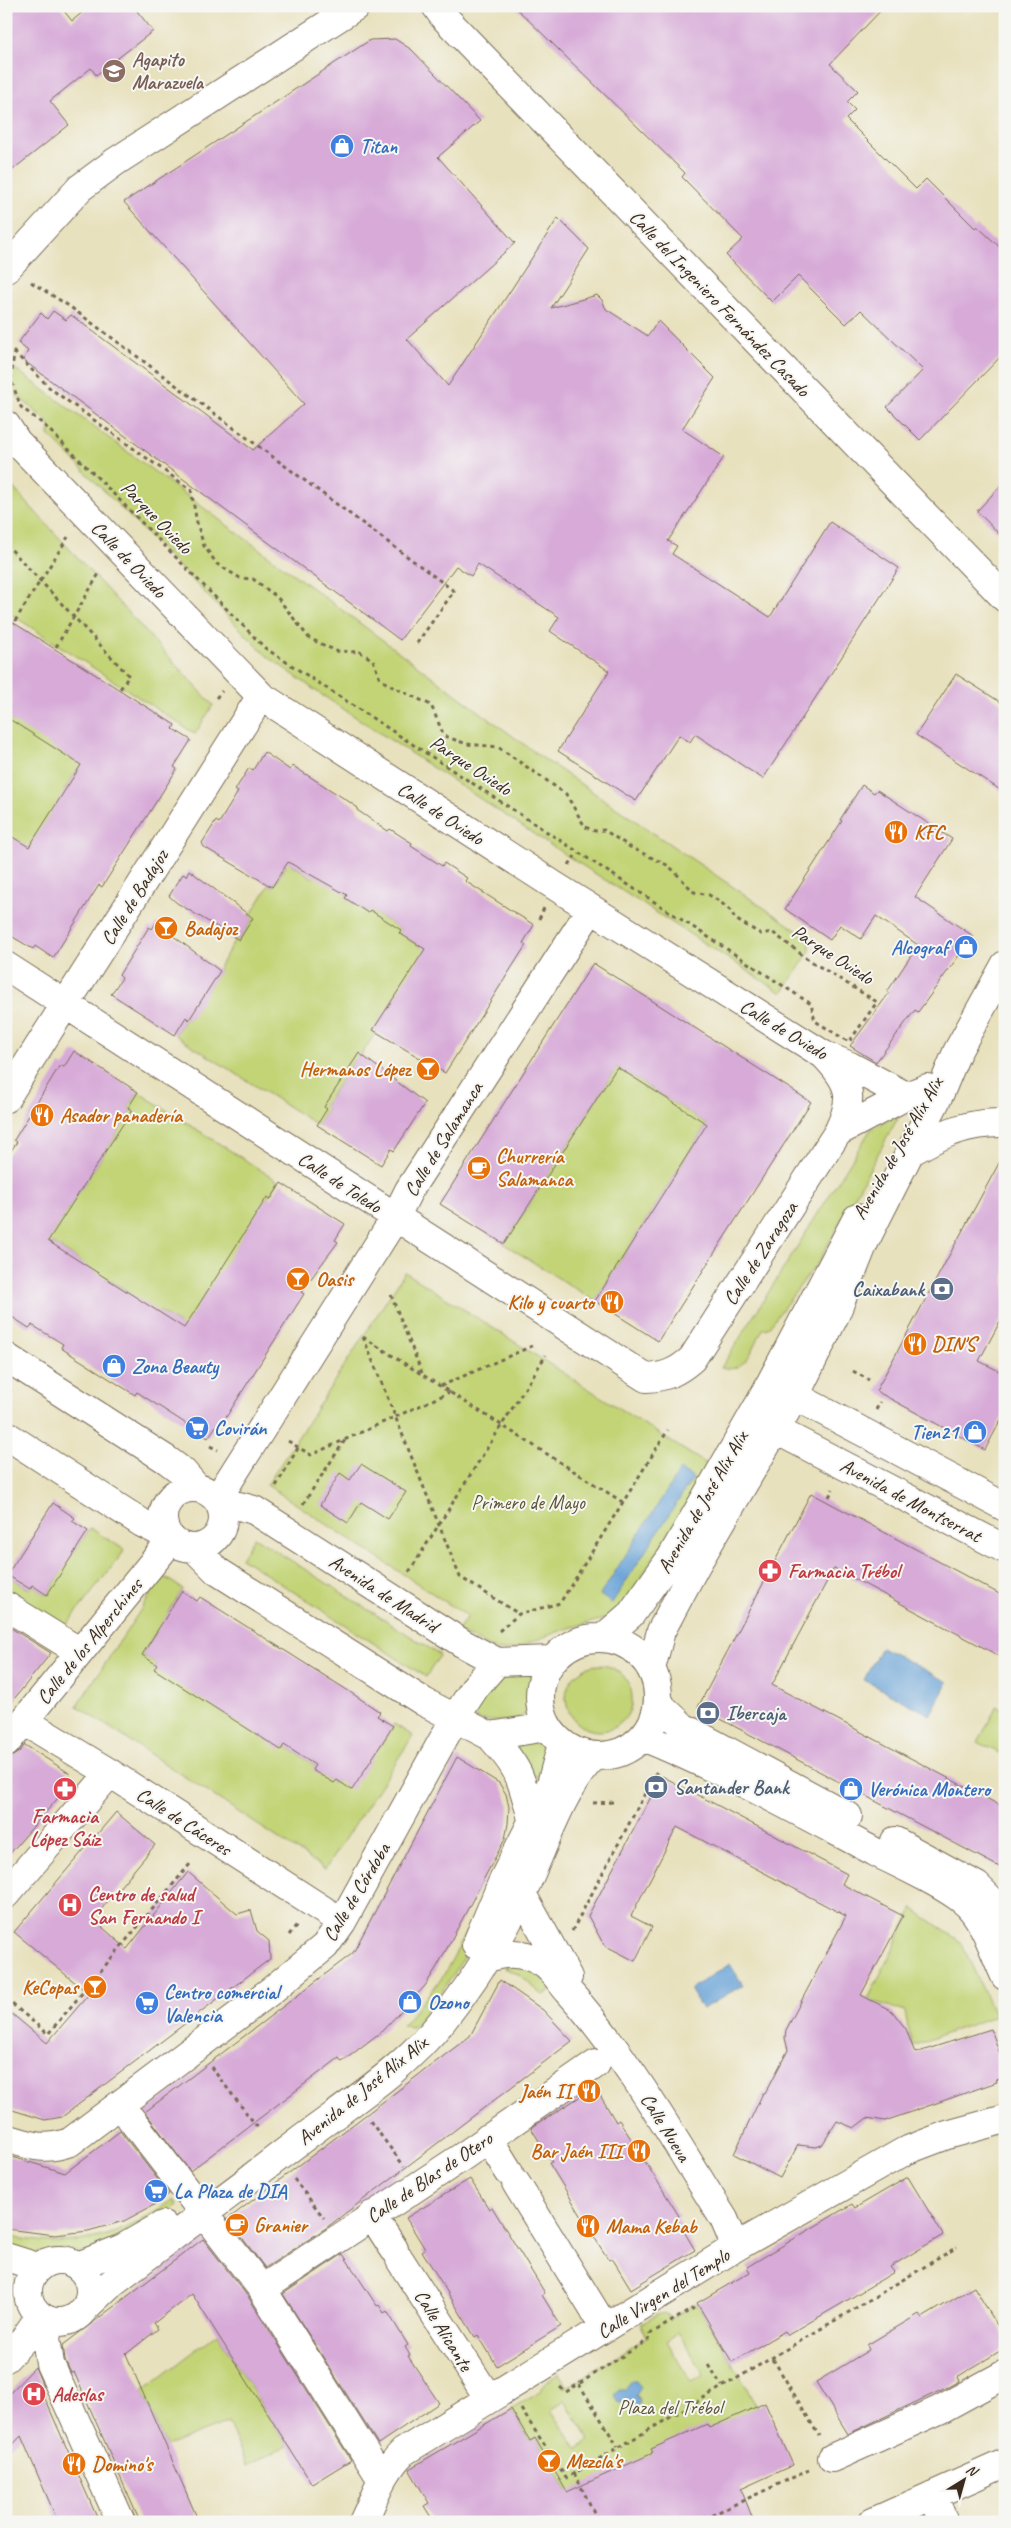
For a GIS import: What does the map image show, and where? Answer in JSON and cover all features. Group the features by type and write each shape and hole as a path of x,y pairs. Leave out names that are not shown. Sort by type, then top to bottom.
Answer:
{"street":[{"path":"6,269 80,188 108,167 356,6"},
{"name":"Calle del Ingeniero Fernández Casado","path":"436,6 443,16 1005,598"},
{"name":"Calle de Oviedo","path":"10,435 261,696 591,909 824,1055 917,1092"},
{"name":"Calle de Badajoz","path":"6,1098 261,696"},
{"name":"Calle de Salamanca","path":"212,1497 396,1218 409,1190 591,909"},
{"path":"956,1052 1005,965"},
{"name":"Calle de Toledo","path":"6,966 646,1378 663,1377 678,1371"},
{"name":"Avenida de José Alix Alix","path":"603,1638 631,1614 671,1558 762,1401 917,1092 956,1052"},
{"name":"Avenida de José Alix Alix","path":"651,1669 660,1631 795,1396 836,1314 863,1245 912,1151 956,1052"},
{"name":"Calle de Zaragoza","path":"678,1371 692,1359 838,1132 847,1112 850,1096 844,1078 824,1055"},
{"name":"Calle de Zaragoza","path":"838,1132 917,1092"},
{"path":"912,1151 961,1126 1005,1123"},
{"path":"6,1357 167,1460 212,1497 223,1521 218,1534 208,1544 179,1542"},
{"path":"811,1363 815,1395 825,1412"},
{"path":"776,1430 762,1401 795,1396"},
{"name":"Avenida de Montserrat","path":"795,1396 1005,1507"},
{"name":"Avenida de Montserrat","path":"776,1430 1005,1550"},
{"path":"6,1435 142,1523 179,1542 217,1571 424,1702 490,1736 516,1767 522,1780 527,1832"},
{"name":"Avenida de José Alix Alix","path":"740,1492 763,1466 780,1457 816,1452"},
{"path":"179,1542 163,1519 165,1506 178,1492 212,1497"},
{"name":"Avenida de Madrid","path":"212,1497 254,1510 462,1643 497,1662"},
{"name":"Calle de los Alperchines","path":"6,1743 80,1652 179,1542"},
{"path":"6,1606 80,1652"},
{"path":"603,1638 623,1643 639,1654 651,1669 657,1686 658,1699 653,1722 644,1737 627,1750 616,1755 594,1757 577,1753 554,1736 539,1703 541,1682 552,1660 560,1651 576,1642 603,1638"},
{"path":"497,1662 552,1660"},
{"name":"Calle de Córdoba","path":"6,2138 37,2148 54,2148 70,2142 272,1990 325,1946 342,1922 455,1718 476,1686 497,1662"},
{"path":"658,1699 662,1707 683,1727 977,1886 993,1902 1005,1926"},
{"name":"Calle de Cáceres","path":"24,1721 110,1773 342,1922"},
{"path":"490,1736 554,1736"},
{"name":"Avenida de José Alix Alix","path":"86,2307 199,2208 415,2037 454,1987 471,1956 527,1832 551,1784 554,1736"},
{"path":"644,1737 819,1822 904,1867 968,1904 978,1918 1005,1976"},
{"name":"Avenida de José Alix Alix","path":"78,2266 96,2261 199,2208 354,2100 421,2045 443,2020 486,1959 522,1894 568,1793 581,1772 594,1757"},
{"path":"6,1894 110,1773"},
{"name":"Calle Nueva","path":"527,1832 519,1872 522,1894 588,2011"},
{"name":"Calle Nueva","path":"486,1959 501,1953 520,1954 541,1962 556,1975 588,2011 616,2050 724,2219 736,2247"},
{"name":"Calle de Blas de Otero","path":"262,2289 596,2064"},
{"path":"131,2119 262,2289 382,2480"},
{"name":"Calle Virgen del Templo","path":"363,2522 392,2462 403,2452 736,2247 905,2151 947,2135 1005,2119"},
{"path":"488,2138 605,2328"},
{"name":"Calle Alicante","path":"372,2215 489,2399"},
{"path":"6,2257 32,2279"},
{"path":"58,2260 78,2266 90,2285 90,2296 86,2307 79,2315 70,2320 45,2319 33,2309 32,2279 47,2262 58,2260"},
{"path":"6,2267 32,2279"},
{"path":"6,2358 45,2319"},
{"path":"45,2319 50,2364 121,2522"},
{"path":"832,2458 940,2410 1005,2374"},
{"path":"873,2522 1005,2463"},
{"path":"933,2495 944,2522"}],"path":[{"path":"30,282 68,306 454,591 415,646"},
{"name":"Parque Oviedo","path":"14,352 50,389 191,490 197,523 204,546 217,564 240,578 253,579 277,597 309,638 336,651 360,652 373,660 380,679 431,705 444,736 466,744 498,747 566,794 585,827 595,831 604,830 630,847 669,866 694,892 709,895 719,901 731,911 735,918 761,934 772,932 809,960 877,1002 849,1042 815,1021 811,1004 265,648 98,477 43,424 21,407 11,380 14,352"},
{"path":"15,620 68,537"},
{"path":"6,544 129,676 120,689"},
{"path":"56,647 100,572"},
{"path":"391,1295 422,1374"},
{"path":"519,1614 460,1577 363,1337 624,1503"},
{"path":"441,1386 532,1346"},
{"path":"409,1572 546,1355"},
{"path":"853,1371 869,1380"},
{"path":"6,1398 11,1389"},
{"path":"288,1441 311,1455 450,1392"},
{"path":"499,1631 519,1614 560,1603 668,1430"},
{"path":"303,1504 345,1440"},
{"path":"276,1486 298,1448"},
{"path":"571,1933 659,1769"},
{"path":"6,1999 48,2034 190,1864"},
{"path":"206,2060 258,2128"},
{"path":"369,2120 418,2184"},
{"path":"294,2178 339,2237"},
{"path":"515,2406 520,2408 566,2478 722,2386 773,2359 957,2247"},
{"path":"556,2389 561,2386 566,2392 651,2338 650,2334 694,2308"},
{"path":"697,2522 815,2468 832,2458 773,2359"},
{"path":"708,2365 722,2386"},
{"path":"579,2384 618,2447"},
{"path":"520,2408 528,2404"},
{"path":"574,2473 599,2522"}],"green space":[{"path":"10,365 541,757 810,939 810,951 782,993 552,846 316,691 266,655 49,435 50,424 6,386 6,373"},
{"path":"6,480 213,705 195,734 6,611"},
{"path":"6,717 87,763 78,769 64,791 68,793 30,853 6,833"},
{"path":"287,857 291,864 313,878 316,875 347,895 346,898 367,912 370,910 401,930 400,933 421,947 424,944 430,948 358,1060 355,1059 324,1106 327,1109 317,1125 175,1035 186,1017 189,1019 236,938 239,940 253,918 250,916 269,885 273,887 286,866 283,863"},
{"path":"617,1067 707,1124 595,1301 504,1244"},
{"path":"138,1092 278,1181 186,1333 177,1328 179,1324 159,1311 156,1315 125,1294 127,1291 106,1278 104,1281 54,1244 43,1242 51,1236 132,1110 128,1108"},
{"path":"900,1114 819,1261 768,1328 763,1329 748,1358 737,1367 730,1369 721,1368 871,1129"},
{"name":"Primero de Mayo","path":"405,1272 711,1467 624,1605 608,1618 565,1629 511,1650 497,1651 458,1631 467,1616 267,1485"},
{"path":"90,1528 125,1550 62,1631 6,1595 6,1569 10,1571 7,1575 29,1589 32,1585 47,1595 61,1573 55,1568 74,1553"},
{"path":"254,1537 440,1655 426,1677 241,1558"},
{"path":"163,1576 183,1589 168,1613 174,1618 155,1633 142,1655 157,1665 154,1668 281,1749 284,1745 315,1765 313,1770 334,1783 379,1748 394,1724 413,1736 325,1869 77,1706"},
{"path":"599,1665 612,1668 622,1675 629,1685 632,1698 629,1711 622,1721 612,1728 599,1731 586,1728 576,1721 569,1711 566,1698 569,1685 576,1675 586,1668"},
{"path":"524,1673 529,1674 532,1679 529,1712 517,1719 510,1720 476,1719 473,1708 496,1681"},
{"path":"997,1706 1005,1710 1005,1756 978,1742"},
{"path":"539,1740 548,1744 546,1777 526,1775 517,1750 520,1743"},
{"path":"913,1909 961,1942 995,2016 912,2046 905,2012 868,1999"},
{"path":"473,1921 472,1934 467,1948 452,1977 413,2027 402,2026 442,1978"},
{"path":"514,1965 533,1972 555,1988 543,1995 518,1974 504,1968"},
{"path":"174,2199 178,2205 161,2218 88,2251 76,2252 62,2248 33,2254 6,2245 6,2236 53,2242 94,2238 134,2224"},
{"name":"Plaza del Trébol","path":"697,2303 758,2407 569,2494 535,2438 530,2441 511,2409 541,2392 544,2383 559,2373 567,2387 646,2337 641,2324 664,2313 671,2318","holes":["679,2332 704,2375 691,2382 666,2341","626,2390 640,2399 639,2405 626,2400 618,2402","565,2401 590,2440 577,2449 551,2410"]},
{"path":"217,2334 288,2446 247,2466 228,2422 166,2446 142,2391"}],"water":[{"path":"680,1470 693,1478 612,1603 600,1595"},
{"path":"881,1647 948,1682 930,1715 864,1680"},
{"path":"730,1964 743,1985 702,2009 690,1989"},
{"path":"632,2381 636,2381 641,2387 636,2396 640,2402 635,2409 627,2406 626,2401 618,2402 614,2395 619,2389 626,2389"}],"building":[{"path":"6,6 60,6 72,21 90,6 133,6 153,31 96,75 91,68 50,101 69,125 6,175"},
{"path":"514,6 885,6 830,64 858,91 847,102 855,110 846,119 916,189 926,179 975,228 977,226 1005,252 1005,352 920,440 887,407 923,370 861,310 846,324 798,276 772,302 726,255 743,239 682,177 685,173"},
{"path":"395,39 412,50 480,121 438,157 515,243 407,339 448,386 558,218 589,249 551,308 597,295 602,300 606,309 648,336 658,321 715,378 682,429 724,457 668,541 677,546 672,554 770,617 830,522 899,568 763,779 695,734 690,742 679,735 636,801 558,751 609,671 550,631 559,617 478,564 471,576 456,566 400,640 23,360 28,351 18,343 41,313 47,319 53,311 66,320 71,315 253,450 304,404 124,202 370,40"},
{"path":"1005,481 1005,540 977,511"},
{"path":"6,618 175,725 173,729 191,740 174,767 177,769 102,887 99,885 53,958 35,946 33,949 6,933 6,833 29,847 81,765 6,717"},
{"path":"956,674 1005,705 1005,793 916,735"},
{"path":"264,752 290,770 293,766 348,801 358,808 357,810 388,831 390,829 412,843 411,846 442,866 444,863 467,878 465,881 534,925 523,943 526,945 445,1073 373,1030 425,949 399,933 401,930 370,910 368,913 345,898 347,895 288,862 272,887 204,847 202,843 216,821 219,823 238,792 235,790 249,768 253,770"},
{"path":"862,785 874,793 877,790 952,839 915,897 973,936 918,1012 915,1010 876,1062 850,1046 889,993 887,992 918,945 876,916 861,939 840,925 830,940 785,909 842,821 840,820"},
{"path":"189,870 253,918 239,940 177,903 169,896 183,874 186,876"},
{"path":"156,923 220,971 189,1020 186,1017 175,1035 111,994 122,978 119,975 149,927 152,929"},
{"path":"593,963 811,1102 658,1341 595,1301 707,1124 617,1067 504,1244 440,1204"},
{"path":"74,1051 138,1092 128,1108 132,1110 48,1241 184,1328 267,1197 271,1199 281,1183 345,1224 335,1240 338,1242 301,1292 304,1294 223,1422 220,1420 208,1438 137,1392 135,1395 61,1348 63,1344 32,1325 29,1328 6,1313 6,1158 17,1142 14,1140 60,1065 64,1067"},
{"path":"359,1053 425,1103 394,1151 391,1149 381,1165 317,1125 327,1109 324,1107"},
{"path":"1005,1152 1005,1312 979,1361 1005,1374 1005,1412 985,1450 876,1391"},
{"path":"361,1464 406,1492 388,1519 361,1502 348,1523 320,1505 340,1473 350,1480"},
{"path":"811,1493 1005,1597 1005,1659 834,1568 772,1685 1005,1808 1005,1870 698,1707"},
{"path":"53,1503 75,1518 72,1521 88,1531 47,1595 32,1585 30,1589 7,1575"},
{"path":"182,1591 197,1601 200,1597 344,1688 380,1712 377,1716 393,1726 352,1790 337,1780 334,1783 312,1770 315,1765 284,1745 281,1750 154,1669 157,1665 142,1655"},
{"path":"6,1625 51,1653 6,1709"},
{"path":"25,1745 69,1773 71,1783 6,1858 6,1758 18,1753"},
{"path":"457,1757 499,1783 506,1794 509,1807 508,1824 505,1839 425,1986 382,2031 342,2062 339,2058 190,2171 145,2112 353,1953"},
{"path":"662,1776 847,1874 842,1884 903,1916 861,1995 892,2011 906,2029 915,2053 991,2029 1005,2068 1005,2077 996,2080 997,2082 885,2121 867,2118 854,2128 837,2121 822,2145 816,2147 798,2145 780,2178 734,2154 763,2093 765,2094 788,2050 785,2038 786,2030 846,1916 677,1827 631,1916 652,1927 635,1961 604,1945 588,1916"},
{"name":"Centro comercial Valencia","path":"116,1812 155,1845 93,1919 127,1949 188,1872 237,1914 251,1910 257,1931 269,1941 270,1959 62,2117 45,2120 6,2108 6,2009 47,2043 89,1994 14,1932"},
{"path":"500,1980 543,2010 572,2041 326,2228 265,2268 228,2219 470,2036"},
{"path":"595,2087 616,2122 619,2120 679,2216 676,2218 695,2250 631,2289 612,2258 609,2260 601,2248 549,2163 552,2162 531,2128"},
{"path":"120,2131 169,2194 152,2206 124,2221 88,2231 55,2235 6,2229 6,2155 65,2173"},
{"path":"908,2177 943,2235 890,2267 894,2272 841,2304 788,2335 785,2331 732,2362 697,2303 750,2272 747,2267 852,2204 855,2208"},
{"path":"470,2179 489,2209 492,2207 545,2293 542,2295 561,2326 497,2366 478,2335 475,2337 422,2251 425,2249 406,2218"},
{"path":"203,2239 249,2298 351,2460 312,2484 192,2294 154,2323 158,2329 126,2354 199,2522 140,2522 74,2372 71,2373 65,2360 63,2345"},
{"path":"343,2254 377,2306 379,2305 384,2313 387,2311 408,2345 405,2347 410,2355 408,2356 439,2403 378,2444 283,2294"},
{"path":"974,2287 1005,2338 1005,2348 957,2377 959,2381 848,2434 816,2382 869,2350 867,2345 919,2314 922,2318"},
{"path":"35,2367 43,2386 40,2387 99,2522 58,2522 21,2436 6,2452 6,2397"},
{"path":"765,2403 793,2465 741,2489 754,2522 434,2522 424,2506 429,2503 409,2469 511,2409 530,2441 535,2438 567,2492 653,2453 651,2449 707,2424 709,2428"}],"place":[{"name":"Agapito Marazuela","path":"114,71"},
{"name":"Titan","path":"342,146"},
{"name":"KFC","path":"896,832"},
{"name":"Badajoz","path":"166,928"},
{"name":"Alcograf","path":"966,947"},
{"name":"Hermanos López","path":"428,1069"},
{"name":"Asador panadería","path":"42,1115"},
{"name":"Churrería Salamanca","path":"479,1168"},
{"name":"Oasis","path":"298,1279"},
{"name":"Caixabank","path":"942,1289"},
{"name":"Kilo y cuarto","path":"612,1302"},
{"name":"DIN'S","path":"915,1344"},
{"name":"Zona Beauty","path":"114,1366"},
{"name":"Covirán","path":"197,1428"},
{"name":"Tien21","path":"975,1432"},
{"name":"Farmacia Trébol","path":"770,1571"},
{"name":"Ibercaja","path":"708,1713"},
{"name":"Santander Bank","path":"656,1787"},
{"name":"Farmacia López Sáiz","path":"65,1789"},
{"name":"Verónica Montero","path":"851,1789"},
{"name":"Centro de salud San Fernando I","path":"70,1905"},
{"name":"KeCopas","path":"95,1987"},
{"name":"Ozono","path":"410,2002"},
{"name":"Centro comercial Valencia","path":"147,2003"},
{"name":"Jaén II","path":"589,2091"},
{"name":"Bar Jaén III","path":"639,2151"},
{"name":"La Plaza de DIA","path":"156,2191"},
{"name":"Granier","path":"237,2225"},
{"name":"Mama Kebab","path":"588,2226"},
{"name":"Adeslas","path":"34,2394"},
{"name":"Mezcla's","path":"549,2461"},
{"name":"Domino's","path":"74,2464"}]}
